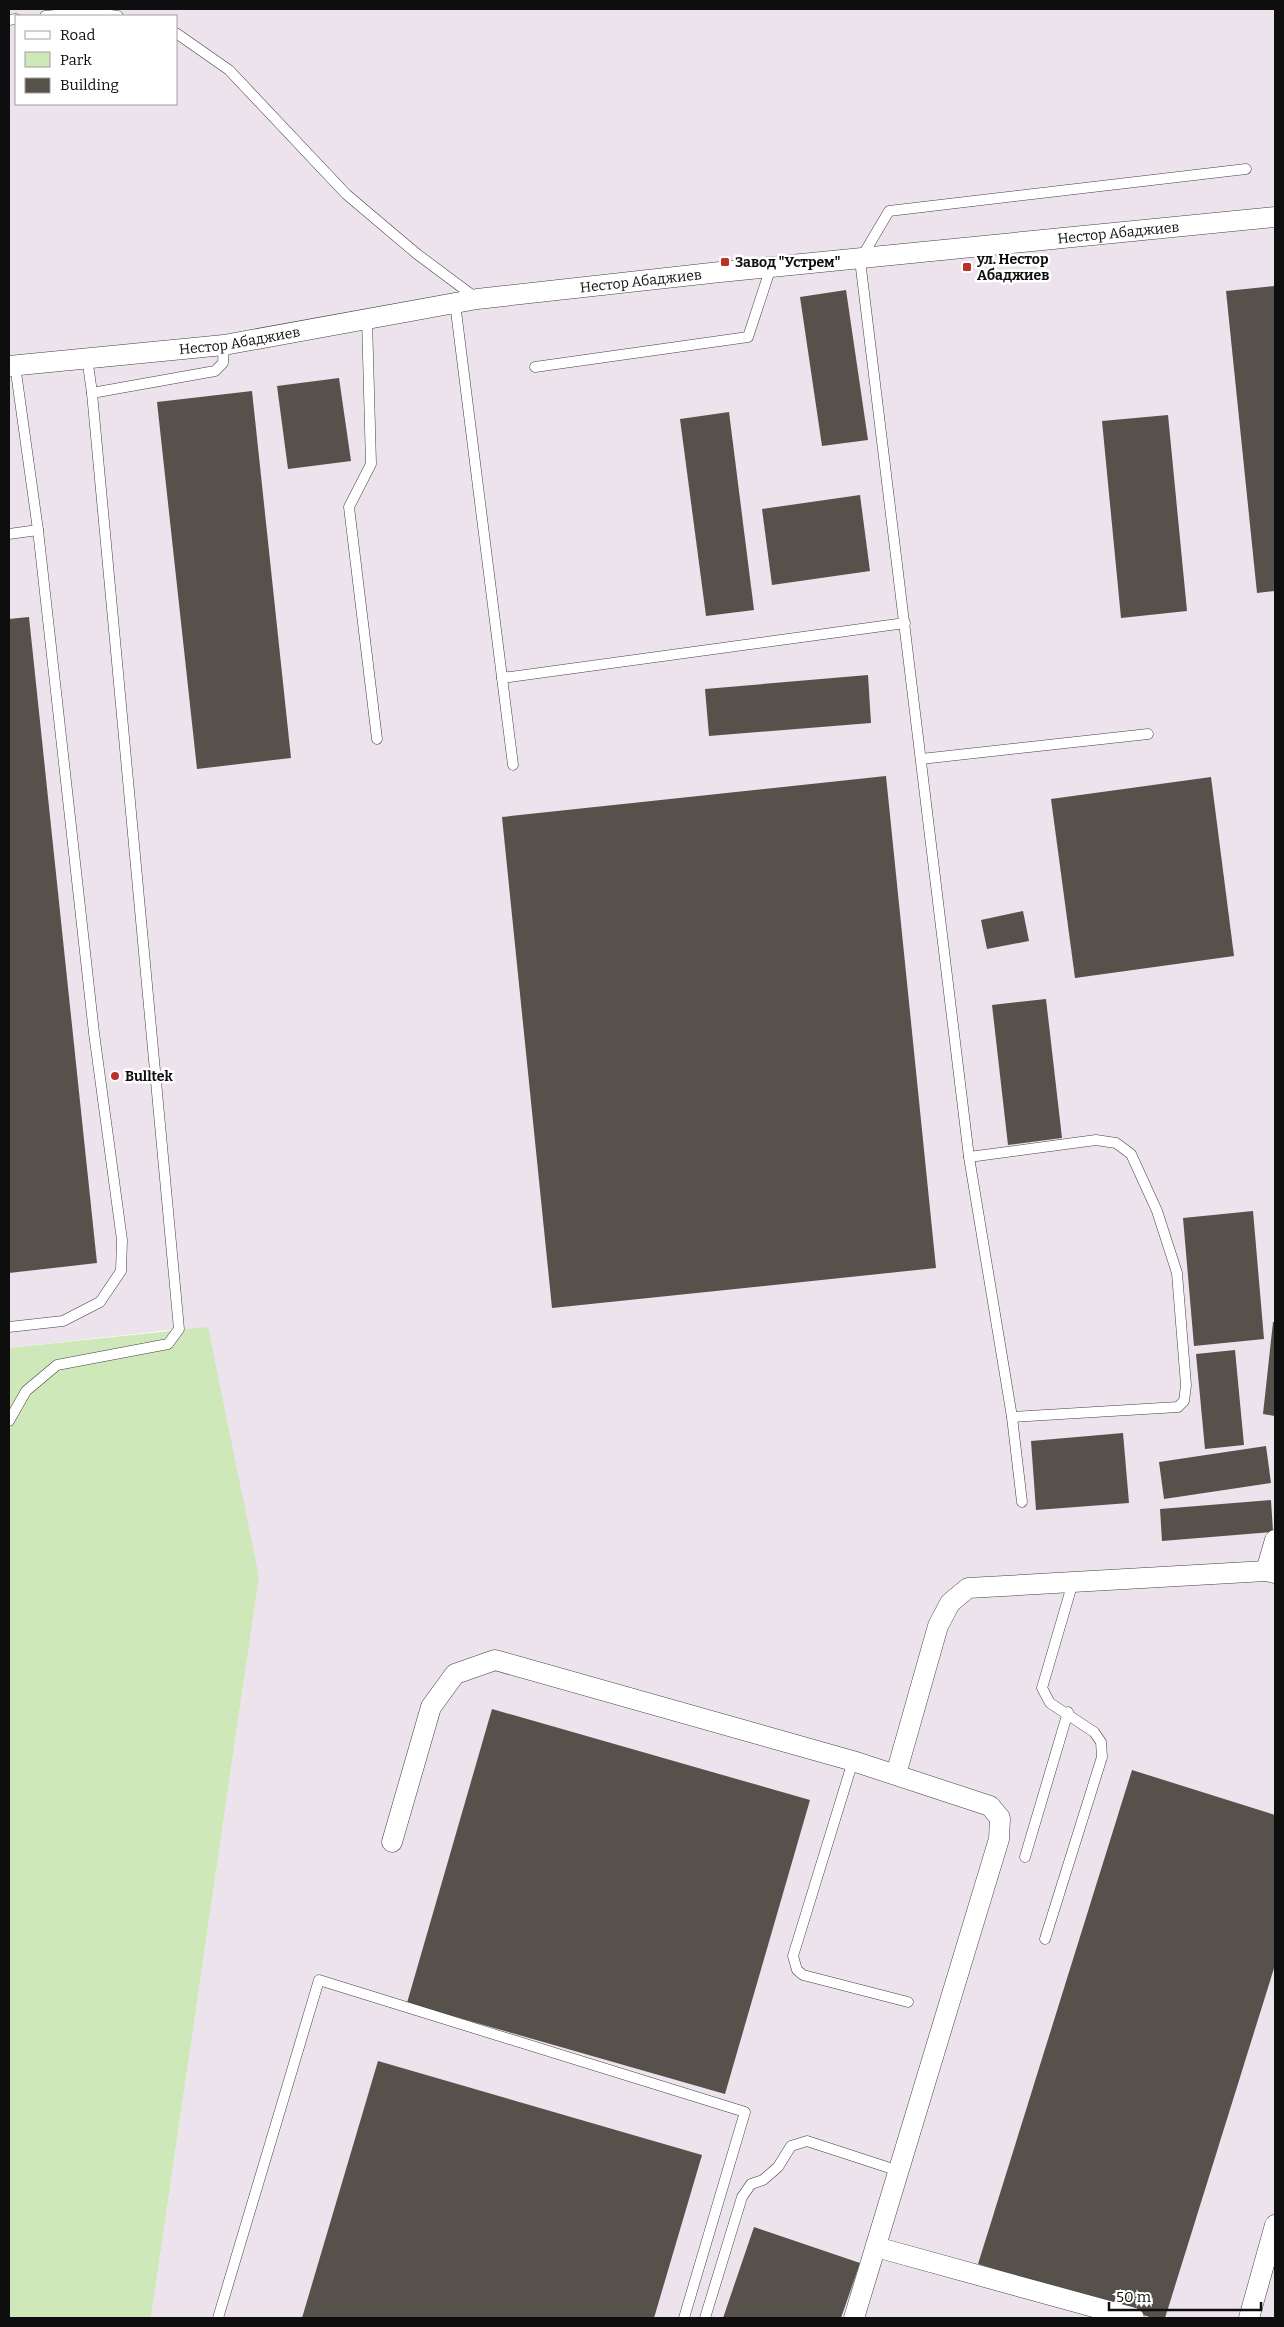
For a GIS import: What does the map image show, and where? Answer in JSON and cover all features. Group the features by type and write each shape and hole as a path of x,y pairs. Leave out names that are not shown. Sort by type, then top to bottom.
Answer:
{"street":[{"name":"Нестор Абаджиев","path":"12,365 224,345 477,299 772,267 860,260 1275,217"},
{"path":"896,1774 938,1626 950,1603 968,1588 1271,1572 1275,1540"},
{"path":"392,1842 432,1707 455,1674 495,1660 853,1761 990,1806 1000,1818 999,1839 854,2318"},
{"path":"1249,2318 1275,2225"},
{"path":"876,2247 1134,2318"}],"lane":[{"path":"56,15 88,12 110,15"},
{"path":"178,34 229,70 346,194 417,254 477,299"},
{"path":"1022,1502 1012,1417 969,1157 860,260 889,211 1246,169"},
{"path":"535,367 748,336 772,267"},
{"path":"455,303 513,765"},
{"path":"367,319 371,464 349,507 377,739"},
{"path":"92,393 215,371 223,363 224,345"},
{"path":"9,1421 26,1391 56,1364 168,1344 179,1329 92,393 87,357"},
{"path":"9,1327 63,1321 100,1302 121,1271 122,1240 94,1033 38,530 12,365"},
{"path":"9,534 38,530"},
{"path":"502,678 905,624"},
{"path":"921,759 1148,734"},
{"path":"969,1157 1096,1140 1116,1143 1131,1154 1157,1211 1178,1273 1186,1385 1184,1401 1178,1407 1012,1417"},
{"path":"1045,1939 1102,1757 1101,1742 1094,1732 1068,1712 1050,1703 1042,1688 1073,1582"},
{"path":"1025,1857 1068,1712"},
{"path":"853,1761 793,1956 797,1970 803,1975 908,2002"},
{"path":"218,2318 319,1980 745,2112 684,2318"},
{"path":"705,2318 742,2197 751,2184 763,2180 778,2167 791,2146 807,2141 899,2171"}],"shaded area":[{"path":"9,9 1275,9 1275,2318 151,2318 259,1577 179,1329 9,1348"}],"green space":[{"path":"208,1327 259,1577 151,2318 9,2318 9,1348"}],"building":[{"path":"1275,286 1275,591 1257,593 1226,291"},
{"path":"846,290 868,440 822,446 800,297"},
{"path":"339,378 351,461 288,469 277,386"},
{"path":"252,391 291,758 197,769 157,402"},
{"path":"729,412 754,610 706,616 680,419"},
{"path":"1168,415 1187,611 1121,618 1102,421"},
{"path":"860,495 870,571 772,585 762,509"},
{"path":"29,617 97,1263 9,1273 9,619"},
{"path":"868,675 871,723 709,736 705,689"},
{"path":"886,776 936,1268 552,1308 502,817"},
{"path":"1211,777 1234,956 1075,978 1051,799"},
{"path":"1023,911 1029,941 987,949 981,920"},
{"path":"1046,999 1062,1138 1008,1145 992,1005"},
{"path":"1253,1211 1264,1339 1194,1346 1183,1218"},
{"path":"1273,1322 1275,1322 1275,1416 1263,1414"},
{"path":"1235,1350 1244,1445 1205,1449 1196,1354"},
{"path":"1123,1433 1129,1503 1036,1510 1031,1441"},
{"path":"1266,1446 1271,1483 1164,1499 1159,1462"},
{"path":"1271,1500 1273,1532 1162,1541 1160,1509"},
{"path":"492,1709 810,1800 725,2094 407,2003"},
{"path":"1132,1770 1275,1815 1275,1965 1165,2318 1153,2318 978,2264"},
{"path":"378,2061 702,2155 654,2318 302,2318"},
{"path":"754,2227 860,2263 841,2318 723,2318"}],"place":[{"name":"Завод \"Устрем\"","path":"725,262"},
{"name":"ул. Нестор Абаджиев","path":"967,267"},
{"name":"Bulltek","path":"115,1076"}]}
